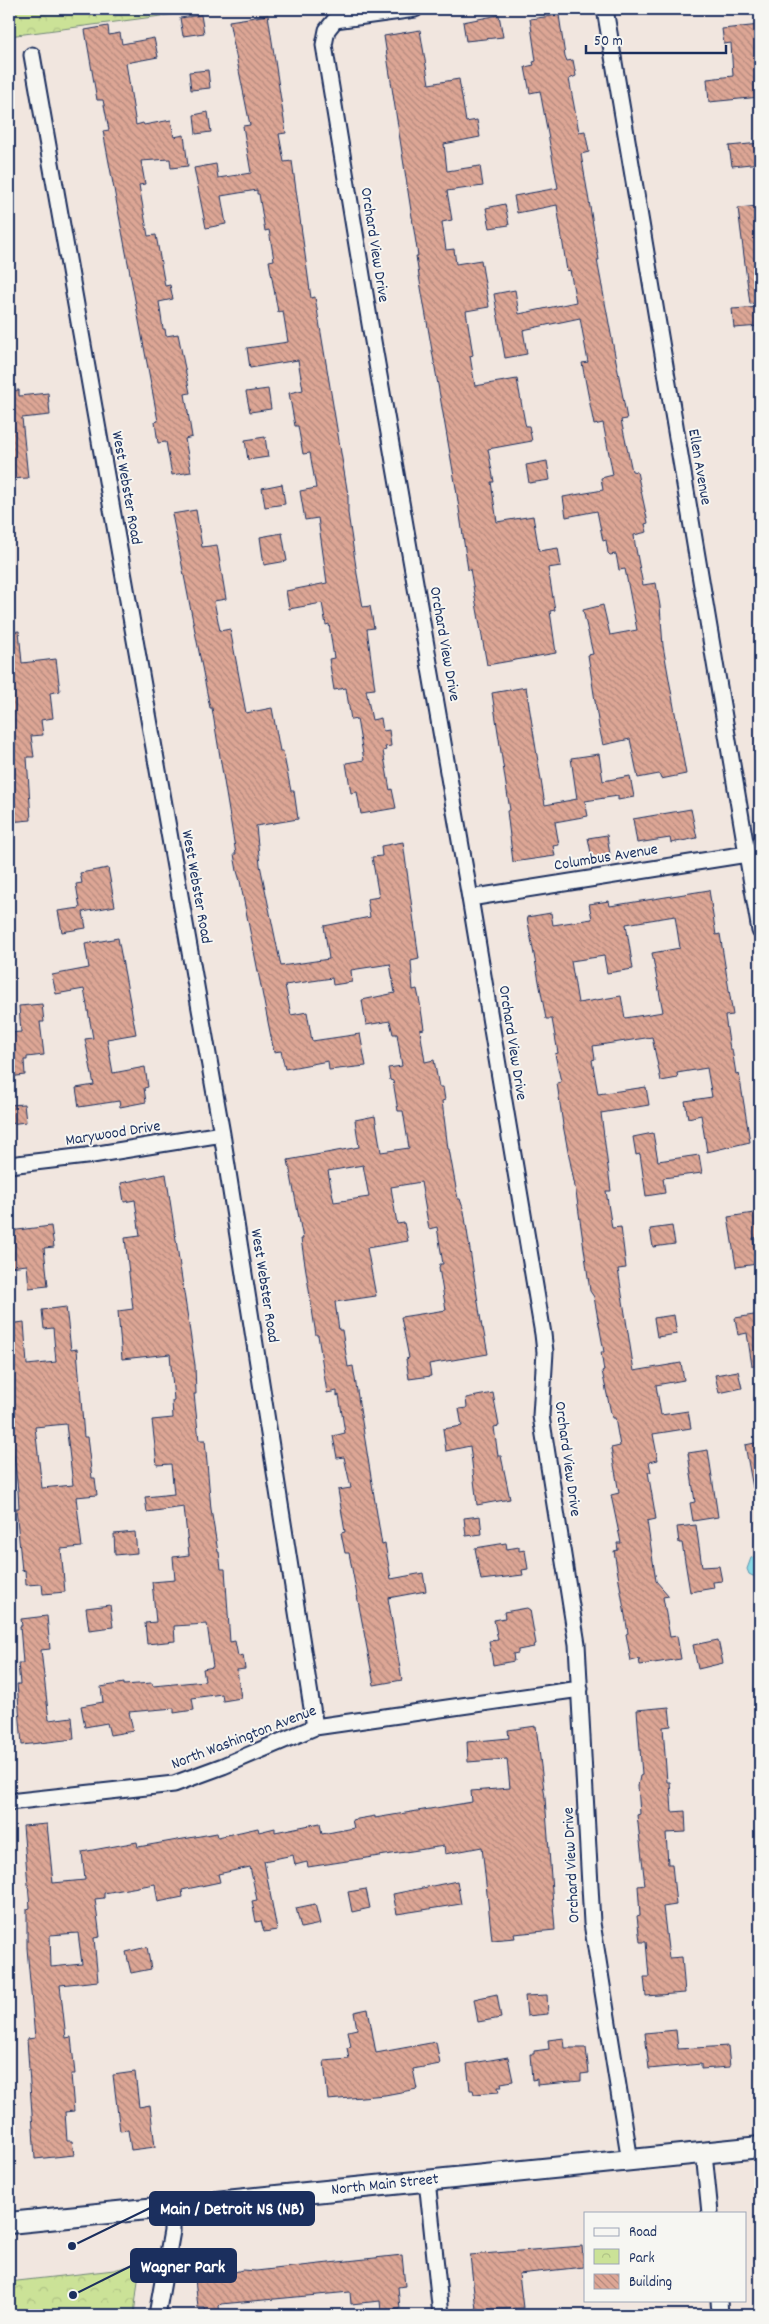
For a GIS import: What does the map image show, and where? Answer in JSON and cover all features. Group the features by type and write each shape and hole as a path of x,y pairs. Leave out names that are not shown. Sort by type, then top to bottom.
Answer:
{"main road":[{"name":"North Main Street","path":"9,2224 760,2147"}],"street":[{"name":"Orchard View Drive","path":"415,9 335,20 327,30 324,45 543,1334 545,1352 541,1416 572,1610 580,1690 592,1923 630,2161"},
{"name":"Ellen Avenue","path":"605,9 760,931"},
{"name":"West Webster Road","path":"32,55 222,1134 315,1727"},
{"name":"Columbus Avenue","path":"470,898 747,854"},
{"name":"Marywood Drive","path":"9,1165 104,1154 222,1134"},
{"name":"North Washington Avenue","path":"9,1802 174,1784 223,1766 315,1727 580,1690"},
{"path":"704,2153 710,2212"},
{"path":"427,2180 441,2315"},
{"path":"157,2315 171,2239 172,2207"},
{"path":"719,2302 720,2315"}],"green space":[{"path":"9,9 214,9 9,36"},
{"path":"140,2263 134,2315 9,2315 9,2282 114,2270"}],"water":[{"path":"760,1557 760,1576 749,1574 747,1569 751,1558"}],"building":[{"path":"201,15 204,33 183,36 180,18"},
{"path":"268,15 286,133 279,134 284,162 292,161 311,298 315,297 348,495 348,513 357,574 363,607 370,606 374,628 367,629 375,689 366,690 372,720 381,718 383,731 389,730 391,746 385,747 386,750 383,751 390,790 392,789 396,808 361,814 357,792 351,793 346,763 364,760 357,719 351,720 346,688 334,690 329,659 334,658 329,624 326,625 322,603 289,609 286,591 327,583 318,518 305,520 300,491 316,488 310,453 303,454 298,426 295,426 289,393 303,390 298,360 250,368 247,348 288,342 283,311 278,312 269,261 274,260 269,230 265,231 257,190 221,196 226,224 206,228 194,168 216,164 218,178 251,173 243,126 250,125 229,21"},
{"path":"499,15 503,37 466,41 463,22"},
{"path":"559,15 565,56 567,61 573,60 576,76 569,79 579,132 585,131 589,152 581,154 599,260 597,260 627,419 621,420 632,471 637,472 648,523 645,524 647,532 634,535 635,544 643,585 656,583 663,646 686,774 661,779 659,774 638,778 630,739 603,745 599,727 588,655 593,654 583,610 603,605 610,635 637,630 625,569 619,570 616,554 610,555 608,553 606,540 603,541 597,511 566,517 563,497 603,490 601,478 613,475 603,423 594,425 582,363 588,362 580,318 523,330 527,354 505,358 494,294 515,290 519,314 576,302 570,270 567,271 557,205 517,213 514,196 558,188 540,91 530,93 525,67 534,65 533,62 536,61 530,19"},
{"path":"760,25 760,97 709,102 707,79 733,76 731,43 724,44 722,29"},
{"path":"108,26 109,35 120,33 122,44 154,38 158,57 126,63 136,125 171,120 174,137 184,135 188,166 171,168 170,159 141,161 145,184 139,185 148,236 156,235 165,286 170,285 173,299 159,302 163,329 165,329 166,336 178,334 190,393 185,394 192,437 185,439 191,472 172,475 166,442 158,443 155,422 158,421 103,131 109,130 103,100 97,100 85,30"},
{"path":"420,30 429,84 459,79 466,122 477,120 480,137 444,144 447,171 480,166 483,186 447,191 452,220 442,222 446,250 454,249 456,264 481,260 489,307 466,311 473,355 470,356 475,386 517,379 525,423 526,426 529,426 532,441 488,449 494,482 491,482 497,522 533,516 539,551 558,548 561,566 548,568 555,610 550,611 556,653 487,665 470,569 468,570 456,488 419,276 416,256 418,256 384,36"},
{"path":"208,70 210,88 191,90 189,72"},
{"path":"208,112 211,132 196,134 194,115"},
{"path":"760,143 760,163 732,166 729,146"},
{"path":"505,204 509,225 490,228 486,208"},
{"path":"758,206 760,303 750,304 738,208"},
{"path":"760,307 760,326 734,328 732,309"},
{"path":"268,389 271,409 250,412 246,392"},
{"path":"19,390 19,396 48,393 50,415 22,418 28,478 9,479 9,391"},
{"path":"265,437 268,457 248,460 245,440"},
{"path":"547,461 550,480 529,483 526,465"},
{"path":"282,484 285,504 265,507 262,488"},
{"path":"196,510 202,547 217,545 226,599 214,601 220,631 230,629 246,713 272,708 280,751 283,751 291,791 294,791 298,819 256,826 260,865 281,966 329,959 324,926 370,917 367,899 379,897 372,857 382,856 381,846 403,842 419,959 411,961 413,990 417,989 420,1003 424,1029 420,1030 425,1062 434,1060 439,1087 443,1087 445,1100 442,1101 448,1149 458,1199 460,1199 464,1211 482,1328 488,1354 429,1364 431,1376 409,1379 406,1359 409,1358 401,1317 446,1310 439,1268 440,1264 443,1264 437,1227 429,1229 421,1182 391,1187 397,1224 404,1223 408,1241 367,1248 376,1296 335,1302 339,1330 342,1330 348,1367 353,1366 382,1545 385,1544 391,1579 423,1573 426,1591 388,1598 402,1680 374,1685 349,1553 345,1553 341,1533 345,1532 338,1490 351,1488 344,1457 337,1458 333,1436 345,1433 339,1395 337,1396 337,1391 327,1393 301,1239 303,1239 288,1160 359,1147 355,1120 375,1116 381,1152 409,1148 403,1111 398,1111 393,1081 390,1080 388,1068 402,1066 397,1034 393,1034 390,1021 366,1025 362,1000 395,993 390,964 351,970 352,982 333,985 332,978 285,985 291,1015 307,1012 312,1041 360,1034 366,1066 329,1070 328,1061 285,1069 281,1051 274,1052 237,871 234,854 236,854 212,708 210,708 172,514","holes":["363,1165 369,1197 334,1202 328,1171"]},
{"path":"282,533 287,561 264,565 260,537"},
{"path":"19,631 22,663 56,659 60,691 50,693 53,718 41,720 43,735 31,736 34,757 27,757 31,820 9,822 9,632"},
{"path":"526,687 545,805 577,799 571,758 599,754 603,781 630,776 634,797 618,800 618,796 585,801 588,816 555,822 559,845 553,846 555,856 513,862 507,811 510,810 492,693"},
{"path":"691,809 697,838 671,843 670,838 637,843 633,819"},
{"path":"607,835 610,855 592,858 588,838"},
{"path":"108,868 115,906 83,912 86,928 62,932 58,911 80,908 76,884 82,883 80,873"},
{"path":"709,890 716,935 720,934 733,1015 725,1016 730,1049 732,1049 736,1074 739,1073 750,1142 707,1152 701,1115 688,1118 685,1101 712,1097 707,1068 677,1073 678,1078 661,1081 652,1037 593,1046 595,1059 592,1060 598,1094 646,1087 649,1105 601,1113 611,1191 606,1191 612,1228 621,1227 626,1268 618,1269 634,1371 681,1363 684,1380 656,1385 661,1415 688,1411 691,1428 653,1434 658,1460 649,1462 651,1472 648,1472 656,1519 647,1521 656,1581 669,1596 663,1597 670,1637 677,1636 681,1659 640,1665 639,1659 631,1661 614,1551 618,1550 617,1543 621,1543 611,1495 619,1493 611,1448 620,1446 615,1418 612,1418 602,1371 604,1371 601,1352 604,1352 594,1297 590,1291 576,1192 563,1125 557,1083 561,1082 555,1054 558,1053 552,1019 546,1019 527,917 551,913 553,925 592,919 589,904 609,901 610,906","holes":["675,916 680,948 652,953 663,1012 625,1018 621,996 578,1003 571,961 604,956 607,973 633,969 626,924"]},
{"path":"118,938 136,1034 107,1039 113,1073 145,1067 148,1087 144,1088 146,1102 120,1107 119,1101 79,1107 76,1088 94,1085 85,1039 93,1038 84,989 56,994 52,975 89,968 85,944"},
{"path":"42,1004 44,1022 40,1022 44,1055 27,1057 27,1060 24,1060 25,1075 9,1077 9,1033 21,1032 19,1006"},
{"path":"24,1104 26,1122 9,1124 9,1105"},
{"path":"653,1133 658,1161 699,1155 702,1173 663,1178 665,1193 646,1196 640,1154 636,1155 633,1137"},
{"path":"166,1174 195,1365 196,1394 194,1394 199,1440 205,1440 211,1509 221,1569 225,1569 230,1642 235,1641 238,1656 243,1655 245,1669 237,1670 241,1698 223,1701 222,1694 192,1698 194,1710 174,1713 174,1708 129,1712 133,1731 110,1735 107,1723 85,1727 81,1706 103,1702 101,1687 124,1683 124,1685 152,1683 153,1686 205,1681 203,1669 213,1667 207,1624 174,1626 175,1641 147,1644 145,1623 156,1622 152,1582 175,1580 173,1557 189,1555 184,1507 147,1512 145,1497 174,1494 171,1464 157,1465 152,1420 173,1418 172,1401 174,1400 170,1354 122,1359 118,1311 133,1309 125,1238 140,1236 135,1200 124,1202 121,1183"},
{"path":"760,1212 760,1237 753,1238 757,1264 736,1267 728,1217"},
{"path":"51,1226 54,1247 44,1248 48,1286 29,1288 27,1265 9,1267 9,1231"},
{"path":"672,1226 675,1244 653,1247 650,1229"},
{"path":"66,1307 71,1350 77,1349 84,1437 87,1437 92,1478 95,1478 97,1495 76,1497 82,1547 61,1549 65,1592 43,1594 42,1584 26,1585 25,1570 22,1571 16,1508 19,1508 18,1491 12,1437 9,1438 9,1324 24,1322 27,1365 56,1362 53,1328 44,1329 42,1310","holes":["66,1424 73,1485 42,1488 35,1427"]},
{"path":"760,1314 760,1366 752,1366 747,1333 738,1335 735,1318"},
{"path":"674,1315 677,1334 657,1337 654,1318"},
{"path":"738,1371 742,1388 719,1393 715,1375"},
{"path":"493,1393 499,1426 494,1427 498,1456 501,1456 510,1499 477,1505 470,1446 446,1451 443,1429 462,1426 459,1409 467,1408 466,1398"},
{"path":"760,1442 760,1488 753,1488 745,1445"},
{"path":"708,1450 718,1517 693,1521 690,1503 695,1502 688,1453"},
{"path":"480,1516 482,1534 466,1536 464,1518"},
{"path":"696,1525 702,1567 719,1566 722,1581 713,1582 714,1588 690,1592 682,1543 679,1543 677,1527"},
{"path":"135,1532 137,1553 115,1555 114,1534"},
{"path":"506,1543 507,1549 519,1547 519,1551 525,1550 528,1569 522,1570 523,1575 481,1580 475,1548"},
{"path":"110,1605 113,1627 89,1630 86,1608"},
{"path":"527,1608 530,1610 536,1644 533,1645 534,1647 518,1650 518,1653 513,1654 514,1661 493,1665 489,1641 498,1640 494,1620 505,1618 504,1612"},
{"path":"47,1616 50,1649 41,1650 49,1720 72,1717 74,1739 22,1745 17,1684 20,1684 18,1663 23,1663 21,1619"},
{"path":"718,1640 723,1663 698,1669 693,1645"},
{"path":"669,1707 671,1726 663,1727 667,1782 670,1782 672,1812 685,1811 686,1832 666,1833 668,1864 672,1864 676,1905 663,1907 669,1958 682,1957 685,1993 646,1996 644,1977 649,1977 646,1942 640,1942 637,1916 640,1915 638,1886 645,1885 637,1815 640,1814 638,1786 640,1776 642,1775 637,1710"},
{"path":"536,1726 545,1798 555,1930 514,1934 515,1938 492,1940 482,1847 445,1854 444,1846 308,1867 307,1862 295,1865 293,1855 264,1861 277,1930 264,1932 261,1921 256,1922 252,1901 257,1900 250,1867 218,1874 220,1882 182,1890 183,1897 158,1902 155,1884 104,1893 104,1898 95,1899 100,1937 94,1938 98,1981 60,1985 66,2038 71,2037 75,2074 71,2074 74,2111 65,2112 67,2141 72,2141 74,2155 35,2159 27,2039 35,2038 27,1948 27,1909 30,1908 23,1826 47,1824 53,1883 85,1880 82,1852 137,1842 138,1847 217,1833 218,1837 258,1828 259,1832 275,1828 275,1832 320,1823 322,1834 354,1828 352,1820 472,1802 471,1791 510,1788 507,1759 468,1762 467,1742 509,1738 508,1730","holes":["78,1933 82,1964 51,1967 50,1935"]},
{"path":"457,1881 461,1904 397,1914 393,1894"},
{"path":"366,1889 370,1908 352,1912 348,1892"},
{"path":"315,1904 320,1924 301,1928 296,1908"},
{"path":"147,1947 151,1969 131,1973 126,1952"},
{"path":"497,1994 501,2018 478,2022 474,1999"},
{"path":"547,1995 548,2014 527,2016 525,1996"},
{"path":"368,2009 376,2053 436,2042 440,2064 413,2069 417,2089 385,2095 328,2100 324,2061 349,2059 347,2048 351,2047 348,2031 357,2029 354,2012"},
{"path":"676,2030 678,2049 728,2046 730,2067 701,2069 701,2064 649,2069 645,2033"},
{"path":"564,2038 565,2048 586,2048 589,2073 581,2074 581,2081 537,2085 537,2079 532,2080 530,2054 534,2054 534,2051 549,2049 548,2040"},
{"path":"508,2057 513,2081 501,2083 502,2087 498,2087 499,2092 474,2094 473,2090 470,2090 467,2064"},
{"path":"135,2072 139,2107 150,2105 155,2147 131,2150 128,2130 120,2131 113,2075"},
{"path":"582,2246 584,2267 519,2274 523,2308 476,2310 470,2255"},
{"path":"402,2255 405,2286 398,2287 400,2309 381,2311 380,2301 351,2304 350,2292 221,2304 219,2306 220,2315 206,2315 205,2308 198,2308 195,2278 235,2274 235,2272 242,2270 256,2271"}],"place":[{"name":"Main / Detroit NS (NB)","path":"72,2246"},
{"name":"Wagner Park","path":"73,2295"}]}
